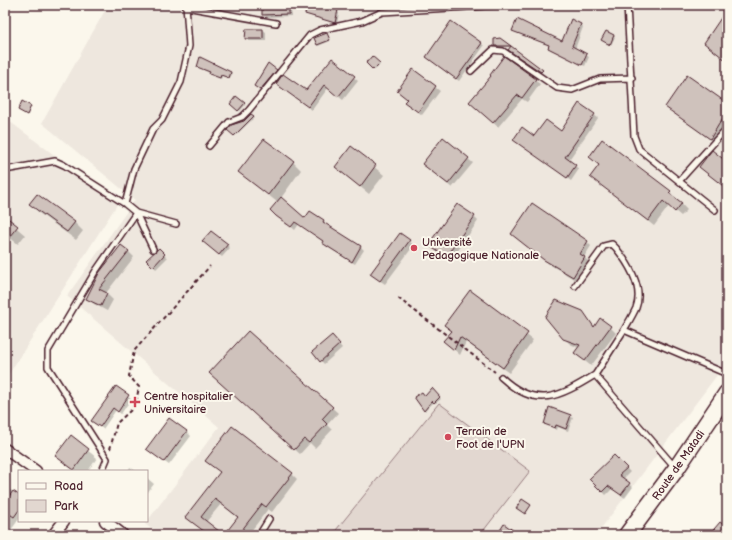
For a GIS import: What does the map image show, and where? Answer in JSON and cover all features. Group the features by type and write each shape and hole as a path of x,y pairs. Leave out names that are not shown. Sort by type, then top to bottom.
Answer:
{"main road":[{"name":"Route de Matadi","path":"627,535 676,469 727,393"}],"street":[{"path":"5,449 35,470"},
{"path":"53,535 63,522"},
{"path":"106,522 123,535"}],"lane":[{"path":"209,146 229,122 242,117 249,110 310,35 320,30 362,21 382,12 502,5"},
{"path":"627,5 634,136 639,149 680,180 715,210"},
{"path":"125,204 138,163 153,129 162,120 180,82 189,46 186,6 276,23"},
{"path":"471,71 493,50 503,51 557,88 572,90 600,79 632,78"},
{"path":"680,180 727,128"},
{"path":"5,170 55,161 64,165 116,200 125,204 136,213 176,224"},
{"path":"136,213 153,249"},
{"path":"102,470 107,459 48,366 48,351 95,272 136,213"},
{"path":"501,377 522,392 538,397 557,396 568,392 595,375 624,330 636,306 637,292 634,276 612,244 604,246 575,286"},
{"path":"624,330 727,374"},
{"path":"595,375 676,469"},
{"path":"258,535 269,519"}],"path":[{"path":"107,459 117,424 132,410 136,402 139,387 129,376 134,351 210,266"},
{"path":"398,298 501,377"}],"shaded area":[{"name":"Université Pedagogique Nationale","path":"108,5 727,5 727,362 596,535 159,535 145,524 219,427 67,296 135,200 42,123"},
{"path":"5,118 118,203 5,380"}],"green space":[{"name":"Terrain de Foot de l'UPN","path":"439,403 530,471 480,535 332,535"}],"building":[{"path":"262,5 289,5 289,14 262,15"},
{"path":"307,5 322,8 323,6 338,10 335,23 305,14"},
{"path":"727,9 727,61 704,43"},
{"path":"517,19 562,41 571,19 581,24 572,46 587,54 582,65 548,48 549,45 512,31"},
{"path":"451,21 482,43 456,79 426,57"},
{"path":"246,29 263,29 263,39 245,39"},
{"path":"606,31 614,35 610,45 601,40"},
{"path":"327,33 330,40 317,45 314,38"},
{"path":"500,38 511,46 494,46 494,39"},
{"path":"511,46 543,70 541,72 508,50"},
{"path":"372,56 380,63 373,70 366,63"},
{"path":"504,56 536,79 522,98 517,95 493,123 469,102 491,76 490,75"},
{"path":"200,57 231,72 229,78 221,75 220,78 197,67"},
{"path":"332,58 355,76 338,97 324,85 308,107 276,84 283,74 306,90"},
{"path":"268,63 277,70 260,90 254,86"},
{"path":"413,69 436,86 418,112 404,102 407,99 397,91"},
{"path":"687,75 727,103 727,111 710,139 665,107"},
{"path":"236,96 245,103 238,111 230,104"},
{"path":"22,101 31,106 27,115 18,110"},
{"path":"579,103 595,114 565,157 576,165 567,178 513,140 522,127 534,136 546,120 561,131"},
{"path":"251,114 254,116 234,136 227,130 231,125 244,121"},
{"path":"443,137 469,158 448,184 422,164"},
{"path":"264,139 294,161 268,195 238,172"},
{"path":"602,139 671,191 669,193 682,203 675,212 663,201 648,221 590,177 599,165 589,157"},
{"path":"351,146 376,165 360,187 335,167"},
{"path":"712,150 727,162 727,189 699,167"},
{"path":"37,194 75,222 67,232 29,204"},
{"path":"281,197 305,218 310,211 324,220 323,222 361,246 352,262 322,243 323,241 295,222 291,227 276,216 270,210"},
{"path":"532,203 588,241 580,254 585,257 573,277 544,260 511,234"},
{"path":"457,204 475,216 446,257 428,245"},
{"path":"5,216 18,226 5,242"},
{"path":"211,231 228,244 219,255 202,241"},
{"path":"400,233 410,240 380,281 370,274"},
{"path":"121,245 129,251 99,289 107,293 101,306 86,299 99,273"},
{"path":"159,248 165,254 153,267 146,260"},
{"path":"470,290 528,333 503,368 460,337 454,350 443,341 452,331 444,325"},
{"path":"556,300 583,311 594,327 600,318 611,326 585,361 574,353 580,345 563,339 545,317"},
{"path":"248,331 333,407 322,419 327,424 309,443 304,439 294,450 209,373"},
{"path":"332,335 340,344 320,362 312,352"},
{"path":"116,386 129,395 118,412 113,408 100,427 91,421"},
{"path":"432,388 440,397 434,403 432,401 424,411 414,397 422,392 425,396"},
{"path":"549,407 571,415 566,429 556,425 555,428 544,424"},
{"path":"169,418 187,431 164,462 146,449"},
{"path":"232,426 293,473 266,507 262,504 238,535 224,535 209,535 185,517 220,472 205,461","holes":["215,499 238,517 224,535 201,517"]},
{"path":"71,435 89,449 74,470 55,456"},
{"path":"614,455 627,468 619,475 630,483 621,495 608,486 602,492 589,479"},
{"path":"13,491 18,494 18,511 14,517 5,511 5,502"},
{"path":"522,499 531,505 525,514 516,508"},
{"path":"720,522 727,527 727,535 709,535"},
{"path":"504,524 520,535 497,535"}],"place":[{"name":"Université Pedagogique Nationale","path":"414,248"},
{"name":"Centre hospitalier Universitaire","path":"135,402"},
{"name":"Terrain de Foot de l'UPN","path":"448,437"}]}
